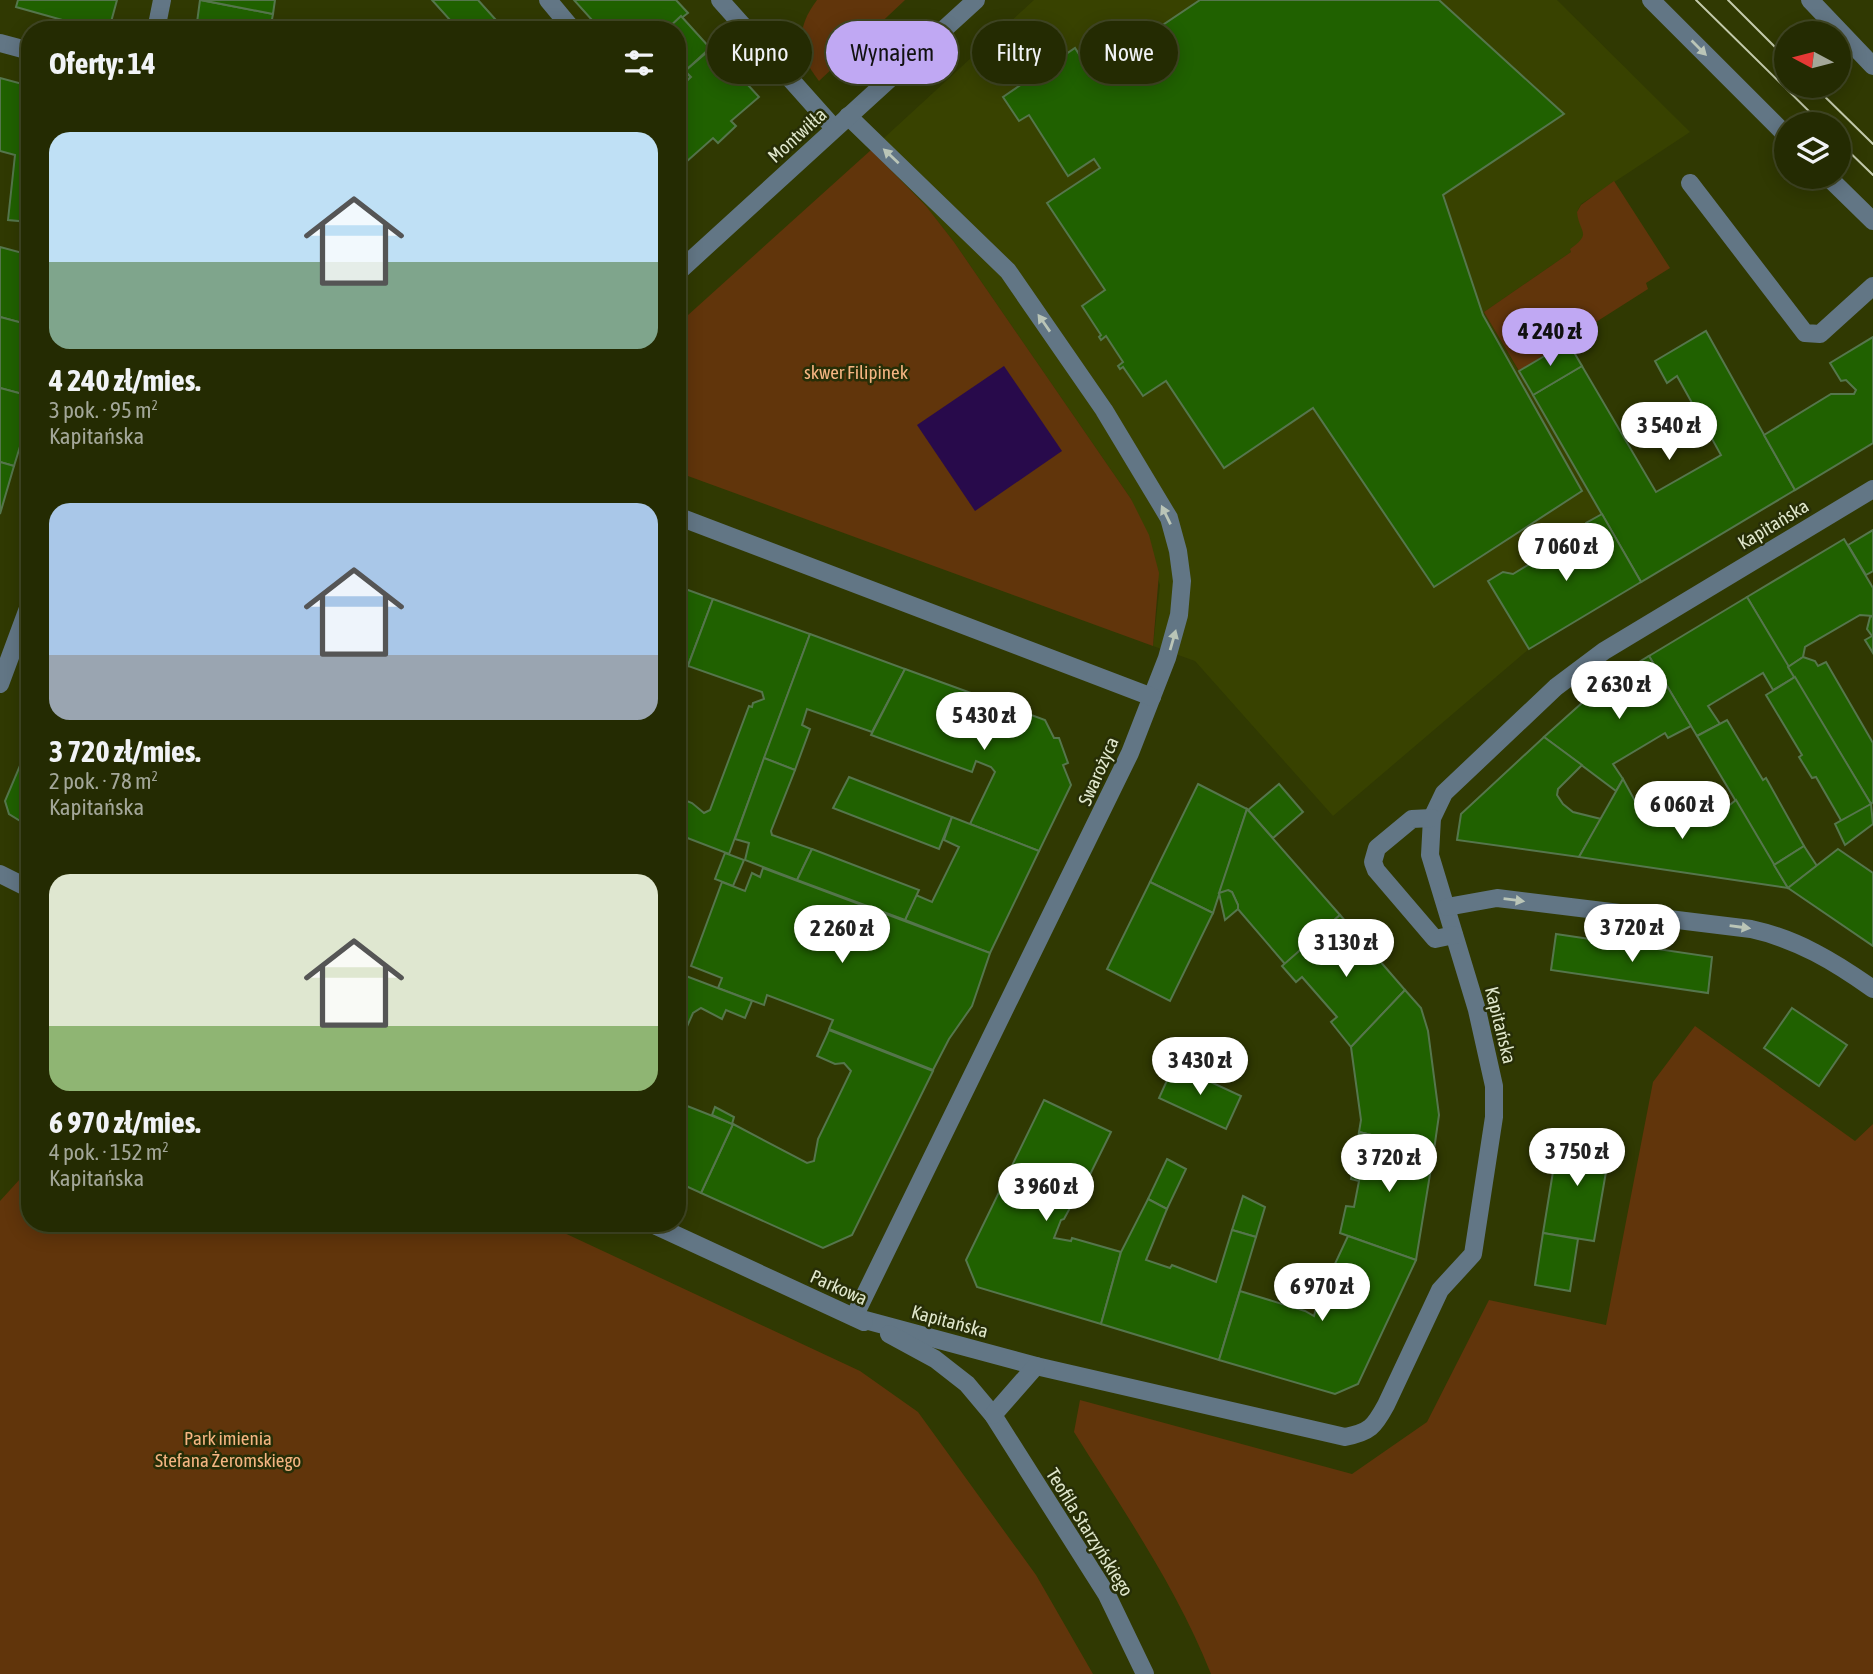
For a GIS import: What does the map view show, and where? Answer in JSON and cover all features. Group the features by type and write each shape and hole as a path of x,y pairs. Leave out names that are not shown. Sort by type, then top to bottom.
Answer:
{"street":[{"path":"158,21 162,0"},
{"path":"548,0 566,21"},
{"path":"720,0 834,128"},
{"name":"Montwiłła","path":"686,265 976,0"},
{"path":"1651,0 1774,123"},
{"path":"1811,0 1873,66"},
{"path":"0,43 21,49"},
{"name":"Swarożyca","path":"848,116 1008,271 1104,410 1169,518 1178,551 1182,581 1180,606 1167,658 1103,810 854,1317"},
{"path":"1690,183 1805,333 1820,334 1873,286"},
{"path":"1840,189 1873,221"},
{"name":"Kapitańska","path":"854,1317 1036,1366 1345,1437 1364,1433 1377,1422 1440,1290 1473,1254 1494,1117 1494,1086 1477,1010 1430,855 1432,818 1444,793 1574,672 1604,651 1873,489"},
{"path":"686,519 1152,697"},
{"path":"0,684 21,627"},
{"path":"1432,818 1412,819 1377,848 1373,862 1376,870 1434,939 1454,935"},
{"path":"0,874 21,884"},
{"path":"1447,908 1497,898 1751,929 1776,934 1799,944 1873,989"},
{"name":"Parkowa","path":"670,1232 854,1317 935,1359 967,1384 993,1416"},
{"path":"993,1416 1036,1366"},
{"name":"Teofila Starzyńskiego","path":"993,1416 1107,1595 1145,1674"}],"shaded area":[{"path":"1034,0 1557,0 1690,132 1581,204 1577,212 1585,235 1583,240 1570,249 1571,252 1484,312 1602,514 1586,523 1583,532 1513,574 1503,572 1488,581 1529,649 1333,816 1195,661 1153,646 1160,585 1131,499 954,242 926,206 871,150 943,84 958,84 958,70 972,57 972,84 1066,84 1066,21 1011,21"},
{"path":"1004,366 1062,451 975,511 917,425"}],"green space":[{"path":"817,0 905,0 883,21 826,21 826,74 819,81 812,71 812,21 805,21"},
{"name":"skwer Filipinek","path":"871,150 926,206 954,242 1131,499 1149,535 1159,573 1153,646 686,475 686,317"},
{"path":"1614,181 1670,268 1646,283 1648,289 1519,371 1484,312 1571,252 1570,249 1583,236 1577,212 1581,205"},
{"path":"1695,1026 1855,1141 1873,1124 1873,1674 1211,1674 1166,1580 1074,1432 1080,1400 1352,1474 1427,1422 1489,1300 1606,1325 1653,1082"},
{"name":"Park imienia Stefana Żeromskiego","path":"21,1178 21,1232 562,1232 860,1371 918,1412 1036,1575 1093,1674 0,1674 0,1201"}],"building":[{"path":"18,0 117,0 111,21 66,21 16,7"},
{"path":"200,0 273,14 272,21 197,21"},
{"path":"201,0 275,0 273,14"},
{"path":"432,0 478,0 497,21 451,21"},
{"path":"574,0 676,0 688,13 678,21 593,21"},
{"path":"1200,0 1439,0 1564,114 1443,195 1483,315 1582,491 1434,587 1313,408 1224,468 1166,381 1143,396 1123,367 1120,369 1118,366 1123,362 1106,336 1101,340 1101,335 1082,306 1105,290 1047,203 1100,168 1094,159 1068,176 1029,115 1019,121 1003,97 1022,84 1066,84 1066,54 1075,48 1080,56 1080,84 1178,84 1178,21 1169,21"},
{"path":"686,22 707,45 707,51 686,70"},
{"path":"707,52 707,84 747,84 759,97 731,121 736,126 718,143 713,138 686,162 686,82 691,77 686,72"},
{"path":"0,78 21,84 21,221 8,220 15,155 0,151"},
{"path":"0,247 21,253 21,323 0,317"},
{"path":"0,317 21,323 21,394 0,388"},
{"path":"1706,331 1795,490 1641,582 1533,395 1582,366 1656,492 1721,455 1677,376 1667,383 1655,361"},
{"path":"1873,337 1873,443 1795,490 1764,435 1831,394 1854,394 1856,390 1846,380 1841,381 1830,363"},
{"path":"1568,342 1582,366 1533,395 1519,371"},
{"path":"0,388 21,394 21,443 14,466 0,462"},
{"path":"0,462 14,466 0,514"},
{"path":"1602,514 1641,582 1529,649 1488,581 1503,572 1513,574 1583,532 1586,523"},
{"path":"1873,530 1873,571 1866,575 1848,545"},
{"path":"1844,539 1873,588 1873,616 1860,615 1805,647 1803,657 1788,667 1747,597"},
{"path":"686,589 713,599 686,668"},
{"path":"1747,597 1795,677 1773,690 1763,673 1708,706 1720,724 1697,736 1649,656"},
{"path":"713,599 810,634 729,854 686,837 686,801 704,813 710,810 749,706 752,707 753,703 764,699 762,692 688,666"},
{"path":"1873,616 1873,653 1865,640 1872,636 1867,629 1870,617"},
{"path":"810,634 905,669 872,732 807,709 802,725 810,729 795,770 764,758"},
{"path":"1649,656 1691,726 1668,738 1665,733 1613,764 1623,779 1616,791 1544,737 1603,684"},
{"path":"1803,657 1815,661 1818,666 1826,662 1873,743 1871,804 1788,667"},
{"path":"905,669 1045,720 1054,738 1059,738 1068,763 1063,765 1071,785 1039,851 970,824 995,772 991,767 976,761 972,772 871,735"},
{"path":"1795,677 1871,804 1842,822 1816,777 1812,778 1799,757 1802,755 1766,695"},
{"path":"1727,720 1763,780 1766,778 1804,846 1774,865 1697,736"},
{"path":"1544,737 1582,765 1558,789 1557,795 1563,804 1573,812 1601,819 1579,857 1457,840 1461,814"},
{"path":"764,758 795,770 771,831 772,835 812,849 797,880 745,860 749,843 735,839"},
{"path":"21,763 21,821 9,814 5,801"},
{"path":"849,777 952,817 939,849 833,808"},
{"path":"1623,779 1641,812 1659,803 1722,811 1736,800 1788,888 1579,857"},
{"path":"1198,784 1247,809 1213,913 1150,882"},
{"path":"1279,784 1303,812 1273,838 1248,810"},
{"path":"1871,804 1873,824 1845,845 1835,824"},
{"path":"1247,809 1340,915 1285,964 1237,908 1232,892 1219,893"},
{"path":"952,817 1039,851 990,953 905,920 916,895 932,902 959,847 944,840"},
{"path":"1804,846 1817,866 1788,888 1774,865"},
{"path":"812,849 919,890 905,920 797,880"},
{"path":"1838,849 1873,873 1873,946 1788,888"},
{"path":"725,853 744,860 733,886 715,879"},
{"path":"763,868 990,953 972,1006 949,1039 933,1070 829,1029 833,1020 767,995 764,1005 718,988 722,978 691,966 722,882 745,891 752,873 760,877"},
{"path":"1150,882 1213,913 1170,1001 1107,969"},
{"path":"1228,890 1232,892 1238,909 1225,920 1219,893"},
{"path":"1340,915 1405,990 1351,1047 1331,1022 1337,1017 1302,977 1296,982 1282,966"},
{"path":"1556,934 1712,957 1708,993 1551,970"},
{"path":"686,976 752,1001 745,1018 726,1010 722,1019 701,1008 693,1013 686,1029"},
{"path":"1405,990 1421,1008 1428,1031 1439,1115 1434,1150 1359,1132 1361,1120 1351,1047"},
{"path":"1792,1008 1847,1045 1819,1086 1764,1048"},
{"path":"829,1030 933,1071 852,1235 823,1248 701,1193 733,1124 807,1163 814,1161 818,1139 851,1071 844,1063 835,1064 817,1056"},
{"path":"1174,1065 1241,1096 1226,1129 1159,1098"},
{"path":"1044,1100 1111,1132 1074,1207 1071,1206 1061,1220 1054,1238 1071,1241 1072,1238 1121,1252 1101,1324 977,1287 966,1260"},
{"path":"686,1106 733,1124 701,1193 686,1186"},
{"path":"715,1107 734,1117 732,1124 712,1115"},
{"path":"1359,1132 1434,1150 1416,1260 1340,1233 1346,1206 1354,1207 1359,1181 1351,1179"},
{"path":"1559,1135 1611,1143 1594,1241 1543,1233"},
{"path":"1167,1159 1186,1169 1167,1209 1148,1199"},
{"path":"1243,1196 1265,1207 1256,1237 1232,1230"},
{"path":"1148,1199 1167,1209 1146,1260 1170,1268 1172,1265 1216,1282 1232,1230 1256,1237 1219,1360 1101,1324 1121,1252"},
{"path":"1543,1233 1578,1239 1570,1291 1535,1285"},
{"path":"1348,1236 1416,1260 1358,1384 1335,1394 1219,1360 1240,1291 1314,1316 1319,1298"}],"tram line":[{"path":"1696,0 1810,112"},
{"path":"1728,0 1774,46"},
{"path":"1826,98 1873,144"},
{"path":"1851,154 1873,175"}]}
